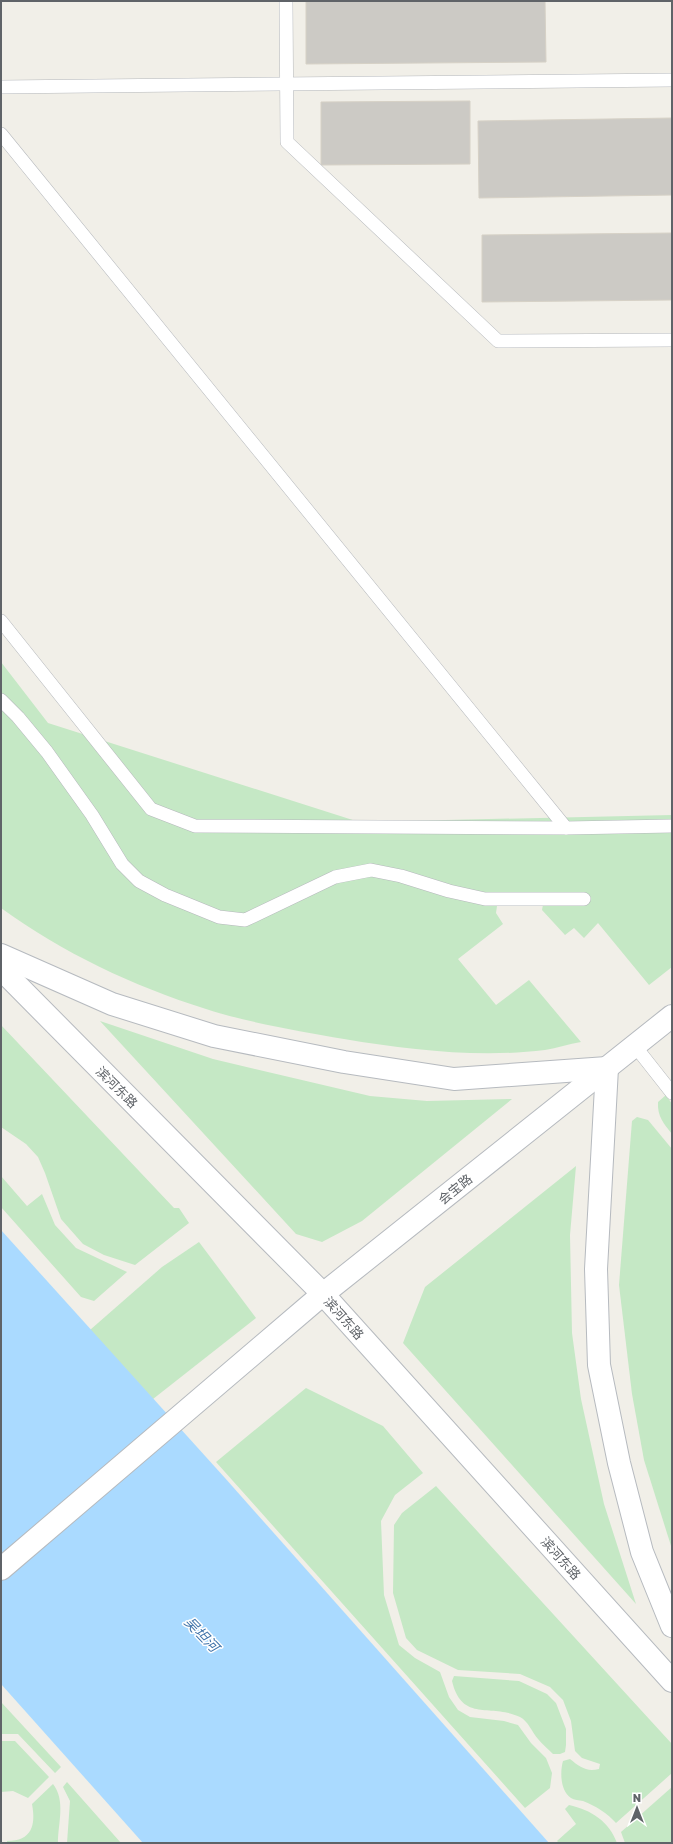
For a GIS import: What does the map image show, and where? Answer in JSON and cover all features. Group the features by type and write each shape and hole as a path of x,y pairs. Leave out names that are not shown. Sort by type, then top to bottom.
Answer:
{"main road":[{"path":"1,955 112,1004 199,1032 344,1062 454,1079 607,1068 596,1270 599,1365 619,1463 642,1552 672,1626"},
{"name":"滨河东路","path":"1,969 323,1294 672,1681"},
{"name":"会宝路","path":"1,1569 323,1294 672,1016"}],"lane":[{"path":"286,1 287,142 498,342 672,340"},
{"path":"1,87 672,80"},
{"path":"1,134 566,828"},
{"path":"1,621 151,809 194,826 566,828 672,826"},
{"path":"1,700 18,717 47,752 92,815 122,864 139,881 165,895 219,917 246,920 335,877 371,870 401,876 449,891 485,899 584,899"},
{"path":"635,1046 672,1093"}],"green space":[{"path":"1,662 48,723 359,822 672,815 672,967 649,985 598,923 584,938 574,928 565,935 542,910 544,899 498,899 496,913 503,924 458,959 496,1005 529,980 581,1042 545,1050 495,1053 444,1052 394,1046 344,1039 275,1026 206,1009 125,979 49,940 1,908"},
{"path":"100,1021 213,1059 370,1096 427,1101 512,1099 362,1221 322,1242 296,1234"},
{"path":"1,1025 174,1208 179,1208 189,1223 135,1265 104,1255 83,1244 61,1219 38,1157 26,1144 1,1127"},
{"path":"666,1095 672,1104 672,1134 660,1116 658,1107 658,1102"},
{"path":"637,1117 648,1120 672,1149 672,1549 644,1460 632,1394 619,1285 632,1121"},
{"path":"576,1166 570,1235 572,1333 581,1399 604,1504 636,1604 403,1343 425,1287"},
{"path":"1,1176 27,1206 42,1194 55,1225 76,1248 127,1272 94,1301 81,1297 1,1207"},
{"path":"199,1242 256,1318 153,1399 90,1330 162,1267"},
{"path":"306,1388 383,1426 423,1473 395,1495 381,1521 384,1595 399,1645 415,1658 440,1672 449,1697 458,1710 470,1717 504,1721 518,1725 531,1743 546,1758 552,1773 550,1788 525,1808 216,1462"},
{"path":"436,1486 672,1744 672,1773 616,1823 601,1810 592,1805 583,1801 572,1799 565,1791 561,1775 563,1761 570,1759 580,1766 590,1770 599,1769 600,1764 582,1758 575,1751 571,1721 563,1700 550,1687 520,1674 458,1670 417,1650 406,1638 393,1593 394,1525 402,1513"},
{"path":"454,1676 519,1681 547,1694 556,1703 566,1729 565,1752 553,1754 540,1741 528,1724 520,1717 499,1711 479,1710 470,1707 463,1702 457,1694 452,1681"},
{"path":"1,1702 61,1767 55,1773 18,1734 1,1734"},
{"path":"1,1741 15,1741 49,1777 28,1798 13,1791 1,1792"},
{"path":"67,1782 121,1843 67,1843 70,1801 63,1787"},
{"path":"53,1784 57,1791 60,1805 58,1843 7,1843 7,1841 22,1838 27,1835 33,1819 32,1804"},
{"path":"672,1787 672,1843 625,1843 621,1832"},
{"path":"569,1805 592,1813 609,1828 617,1843 559,1843 557,1841 576,1824 565,1809"}],"water":[{"name":"吴坦河","path":"1,1230 225,1478 549,1843 143,1843 1,1684"}],"building":[{"path":"306,1 545,1 546,62 306,64"},
{"path":"470,101 470,164 321,165 321,102"},
{"path":"672,118 672,195 479,198 478,121"},
{"path":"672,233 672,300 482,302 482,235"}]}
